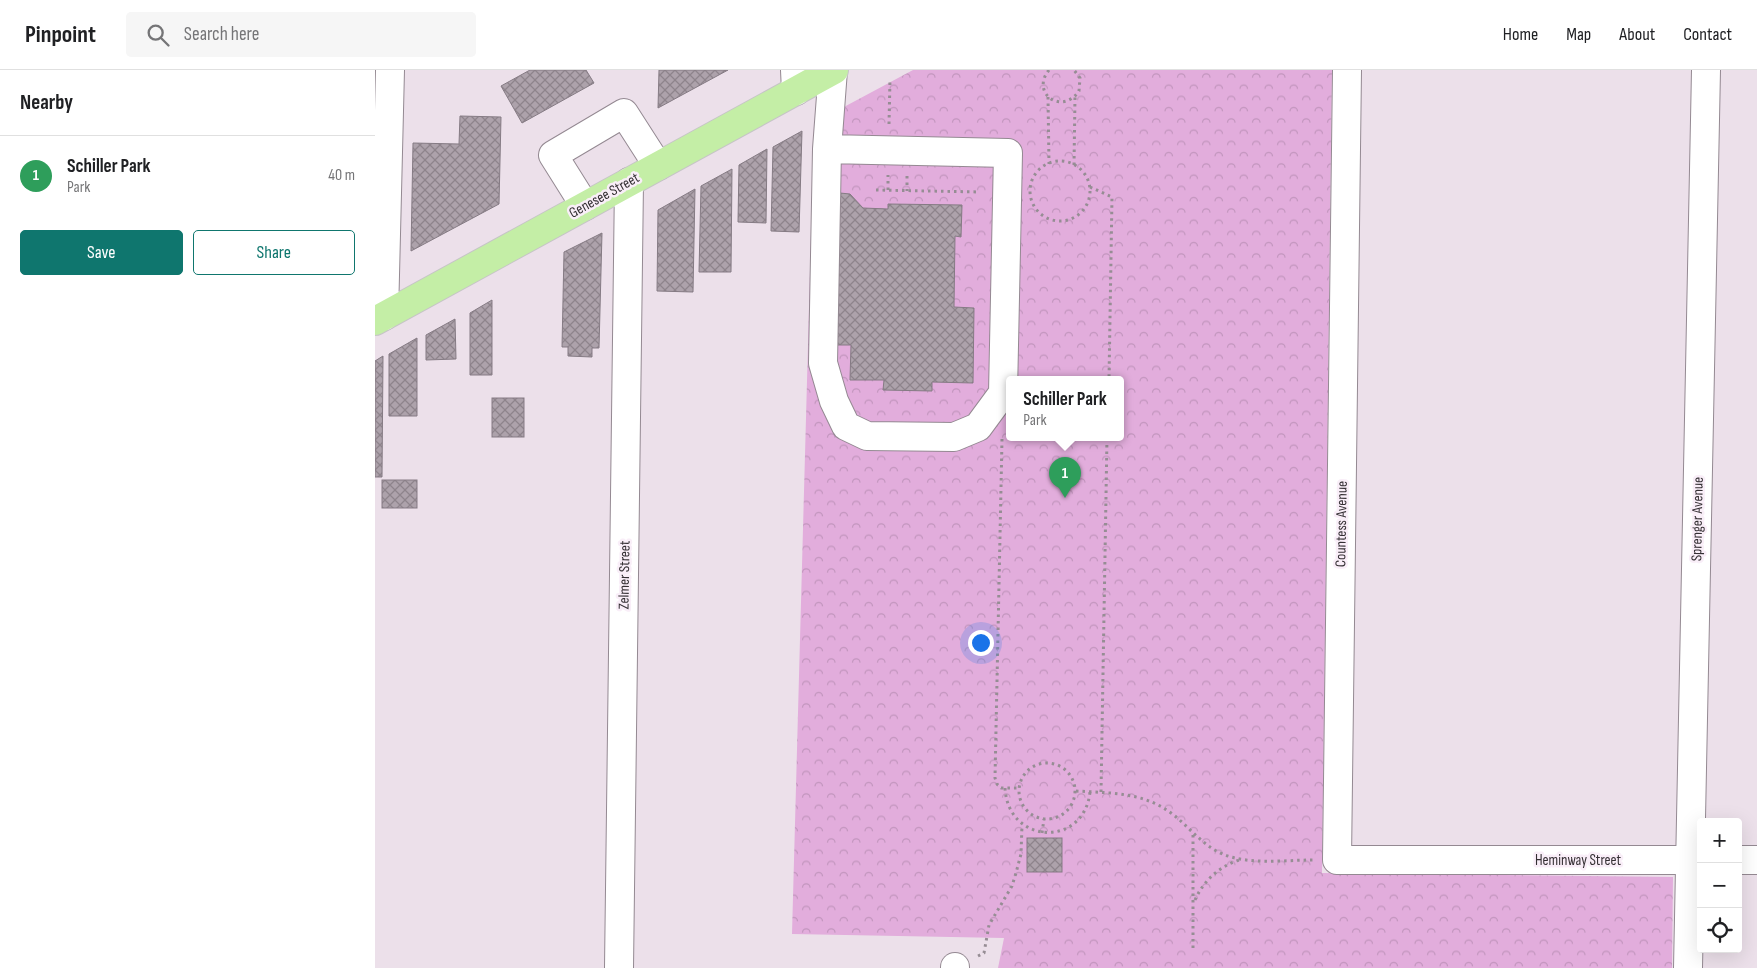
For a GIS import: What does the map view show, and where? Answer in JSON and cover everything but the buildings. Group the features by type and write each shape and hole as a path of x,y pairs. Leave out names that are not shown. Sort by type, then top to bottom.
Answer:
{"main road":[{"name":"Genesee Street","path":"379,318 658,166 796,80 834,70"}],"street":[{"path":"379,318 389,70"},
{"path":"827,148 1008,153 1003,393 979,427 954,437 867,436 846,426 834,401 823,363 827,148 834,70"},
{"name":"Countess Avenue","path":"1347,70 1337,860 1456,860"},
{"name":"Sprenger Avenue","path":"1688,968 1695,860 1706,70"},
{"path":"585,206 553,155 624,114 658,166"},
{"name":"Zelmer Street","path":"619,968 629,182"},
{"name":"Heminway Street","path":"1456,860 1695,860"},
{"path":"1742,860 1757,860"}],"path":[{"path":"1041,70 1044,76 1043,87 1048,97 1049,164"},
{"path":"1044,76 1049,70"},
{"path":"1074,70 1080,78 1081,85 1075,97 1074,165"},
{"path":"889,79 889,129"},
{"path":"1048,97 1065,102 1075,97"},
{"path":"1062,162 1074,165 1086,176 1090,187 1089,200 1083,211 1073,219 1061,222 1043,216 1034,206 1030,194 1031,187 1035,176 1044,166 1049,164 1062,162"},
{"path":"1090,187 1112,197 1109,376"},
{"path":"876,190 907,189 985,192"},
{"path":"1101,792 1107,441"},
{"path":"1002,449 995,778 1001,788 1019,788"},
{"path":"1051,763 1059,765 1071,776 1076,791 1075,799 1067,812 1052,819 1044,819 1036,817 1024,807 1019,788 1023,777 1029,770 1035,766 1051,763"},
{"path":"1005,788 1009,810 1022,825 1042,832 1062,830 1077,821 1086,808 1090,792"},
{"path":"1076,791 1132,795 1153,802 1173,815 1193,835 1223,854 1241,859 1314,860"},
{"path":"1042,832 1044,819"},
{"path":"984,953 989,925 1012,886 1017,873 1021,854 1022,825"},
{"path":"1193,835 1193,948"},
{"path":"1194,903 1204,883 1221,868 1241,859"}],"green space":[{"path":"913,70 1332,70 1322,873 1673,877 1672,968 998,968 1004,938 792,934 814,123"}],"place":[{"name":"Schiller Park","path":"1065,498"}]}
